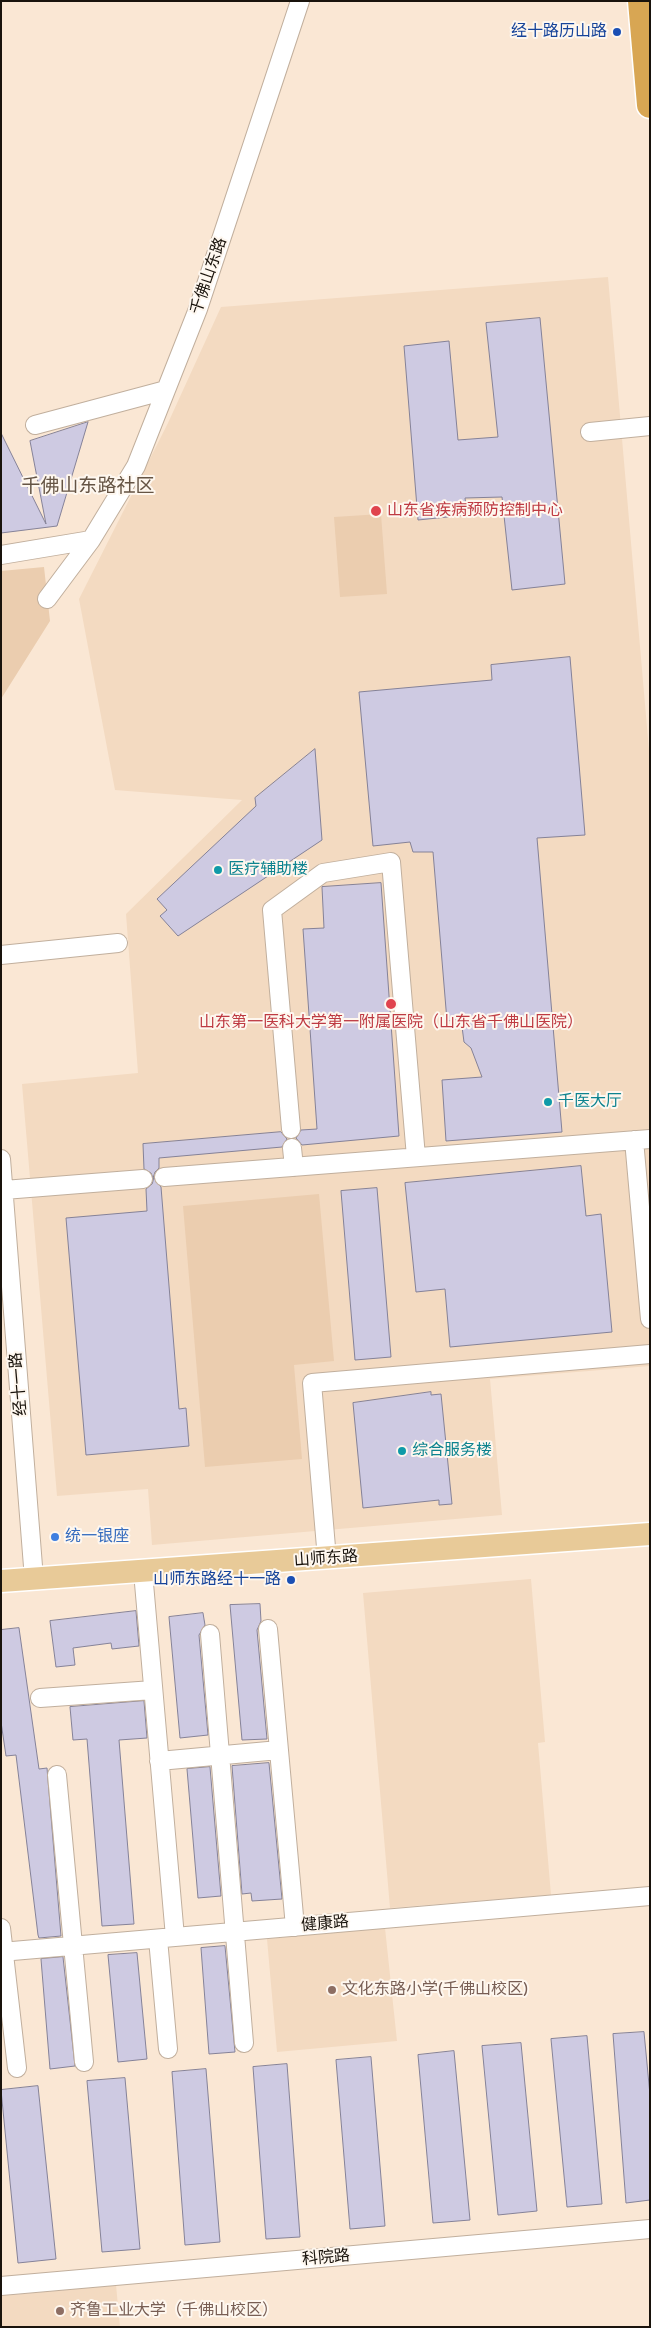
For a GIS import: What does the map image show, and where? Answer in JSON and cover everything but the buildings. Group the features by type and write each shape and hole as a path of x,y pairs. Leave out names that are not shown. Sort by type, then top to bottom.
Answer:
{"highway":[{"path":"641,1 650,105"}],"main road":[{"name":"山师东路","path":"1,1581 327,1559 650,1534"}],"street":[{"name":"千佛山东路","path":"47,599 91,540 136,466 202,300 300,1"},
{"path":"35,425 166,390"},
{"path":"590,432 650,426"},
{"path":"1,555 91,540"},
{"path":"291,1129 272,910 323,872 391,862 416,1157"},
{"path":"1,955 118,943"},
{"path":"164,1177 642,1140 650,1319"},
{"path":"292,1148 294,1167"},
{"name":"经十一路","path":"1,1159 34,1579"},
{"path":"4,1190 143,1179"},
{"path":"327,1559 312,1383 650,1354"},
{"path":"143,1572 159,1761 168,2049"},
{"path":"268,1629 279,1750 303,1926"},
{"path":"210,1634 244,2042"},
{"path":"40,1698 153,1690"},
{"path":"159,1761 279,1750"},
{"path":"57,1775 84,2062"},
{"name":"健康路","path":"3,1952 650,1896"},
{"path":"1,1928 17,2068"},
{"name":"科院路","path":"1,2286 650,2229"}],"shaded area":[{"name":"山东第一医科大学第一附属医院（山东省千佛山医院）","path":"608,277 650,762 650,1366 490,1379 502,1515 152,1545 148,1489 57,1496 22,1084 138,1073 126,914 242,800 115,790 79,599 168,423 221,307"},
{"path":"381,514 387,594 340,597 334,517"},
{"path":"44,567 50,621 1,699 1,571"},
{"path":"319,1194 334,1361 294,1365 302,1459 205,1467 183,1206"},
{"path":"531,1579 545,1742 538,1743 551,1895 390,1908 363,1593"},
{"name":"文化东路小学(千佛山校区)","path":"385,1928 397,2041 277,2052 267,1939"},
{"name":"齐鲁工业大学（千佛山校区）","path":"116,2285 120,2327 1,2327 1,2296"}],"place":[{"name":"经十路历山路","path":"617,32"},
{"name":"山东省疾病预防控制中心","path":"376,511"},
{"name":"医疗辅助楼","path":"218,870"},
{"name":"山东第一医科大学第一附属医院（山东省千佛山医院）","path":"391,1004"},
{"name":"千医大厅","path":"548,1102"},
{"name":"综合服务楼","path":"402,1451"},
{"name":"统一银座","path":"55,1537"},
{"name":"山师东路经十一路","path":"291,1580"},
{"name":"文化东路小学(千佛山校区)","path":"332,1990"},
{"name":"齐鲁工业大学（千佛山校区）","path":"60,2311"}],"district":[{"name":"千佛山东路社区","path":"88,487"}]}
